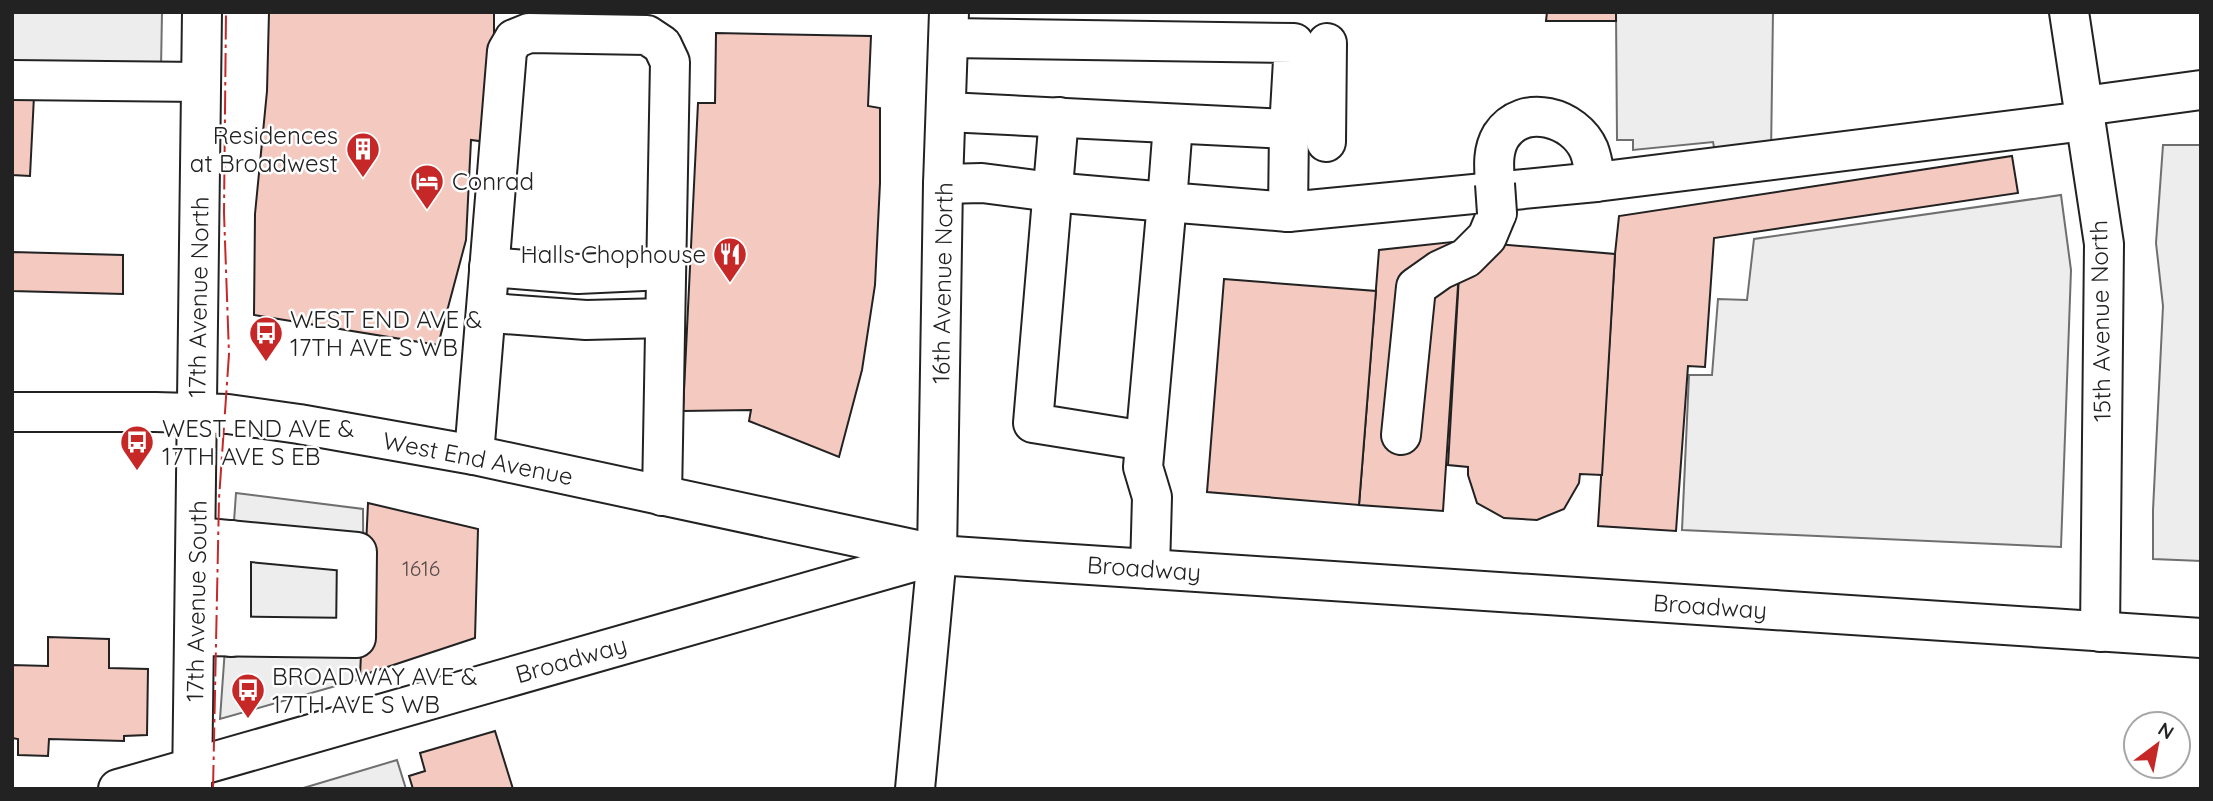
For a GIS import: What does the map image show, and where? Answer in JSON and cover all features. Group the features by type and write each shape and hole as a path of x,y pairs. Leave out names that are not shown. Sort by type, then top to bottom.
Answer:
{"main road":[{"name":"17th Avenue North","path":"197,413 202,12"},
{"name":"15th Avenue North","path":"2069,12 2104,244 2100,632"},
{"path":"949,25 1294,43 1288,212"},
{"name":"16th Avenue North","path":"915,789 937,555 943,184 949,25"},
{"path":"474,456 494,326 489,267 507,51 514,39 529,33 647,34 662,45 670,62 662,496"},
{"path":"1326,142 1327,43"},
{"path":"12,80 201,82"},
{"path":"943,184 982,183 1051,192 1288,212 1596,182 2085,113 2201,90"},
{"path":"947,112 1289,129"},
{"path":"1401,435 1416,287 1440,270 1466,258 1487,237 1496,198 1493,159 1501,137 1515,122 1533,116 1555,119 1577,133 1590,150 1596,182"},
{"path":"1059,117 1033,423 1145,441"},
{"path":"1150,569 1152,497 1143,467 1173,124"},
{"path":"489,267 578,274 665,271"},
{"path":"494,326 664,318"},
{"path":"494,326 564,344 635,345"},
{"name":"West End Avenue","path":"12,412 228,414 474,456 937,555"},
{"name":"17th Avenue South","path":"193,778 213,636 214,539 197,413"},
{"path":"213,636 356,638 358,552 214,539"},
{"name":"Broadway","path":"118,789 193,778 937,555 2201,638"}],"shaded area":[{"path":"12,12 162,12 161,69 12,66"},
{"path":"1616,12 1773,12 1771,155 1717,162 1713,142 1633,150 1633,140 1617,140"},
{"path":"2163,145 2201,145 2201,561 2153,559 2163,306 2156,243"},
{"path":"2061,195 2071,270 2061,547 1682,530 1689,375 1712,375 1718,299 1747,300 1754,239"},
{"path":"236,493 363,509 364,678 220,719"},
{"path":"397,760 406,789 300,789"}],"building":[{"name":"Residences at Broadwest","path":"269,12 494,12 494,143 471,140 466,240 438,345 254,315 255,214 267,91"},
{"path":"1547,12 1616,12 1616,21 1546,21"},
{"path":"716,33 871,36 868,106 880,108 880,183 875,285 862,370 839,457 749,421 751,410 683,411 698,103 715,103"},
{"path":"12,94 34,96 30,176 12,175"},
{"path":"2012,156 2018,193 1714,238 1705,367 1688,366 1676,531 1598,526 1619,216"},
{"path":"1461,241 1615,254 1602,475 1580,474 1579,483 1564,509 1537,520 1504,518 1477,503 1468,467 1448,465"},
{"path":"1461,241 1443,511 1359,505 1379,250"},
{"path":"12,252 123,255 123,294 12,291"},
{"path":"1224,279 1376,291 1359,505 1207,492"},
{"path":"368,503 478,529 475,638 360,676"},
{"path":"48,637 109,639 109,668 148,669 147,735 124,736 124,741 49,739 48,756 18,755 18,739 12,738 12,665 48,666"},
{"path":"495,731 513,789 413,789 409,776 425,771 420,753"}],"power":[{"path":"213,789 219,499 229,354 224,213 226,12"}],"place":[{"name":"Residences at Broadwest","path":"363,179"},
{"name":"Conrad","path":"427,211"},
{"name":"Halls Chophouse","path":"730,284"},
{"name":"WEST END AVE & 17TH AVE S WB","path":"266,363"},
{"name":"WEST END AVE & 17TH AVE S EB","path":"137,472"},
{"name":"BROADWAY AVE & 17TH AVE S WB","path":"248,720"}]}
